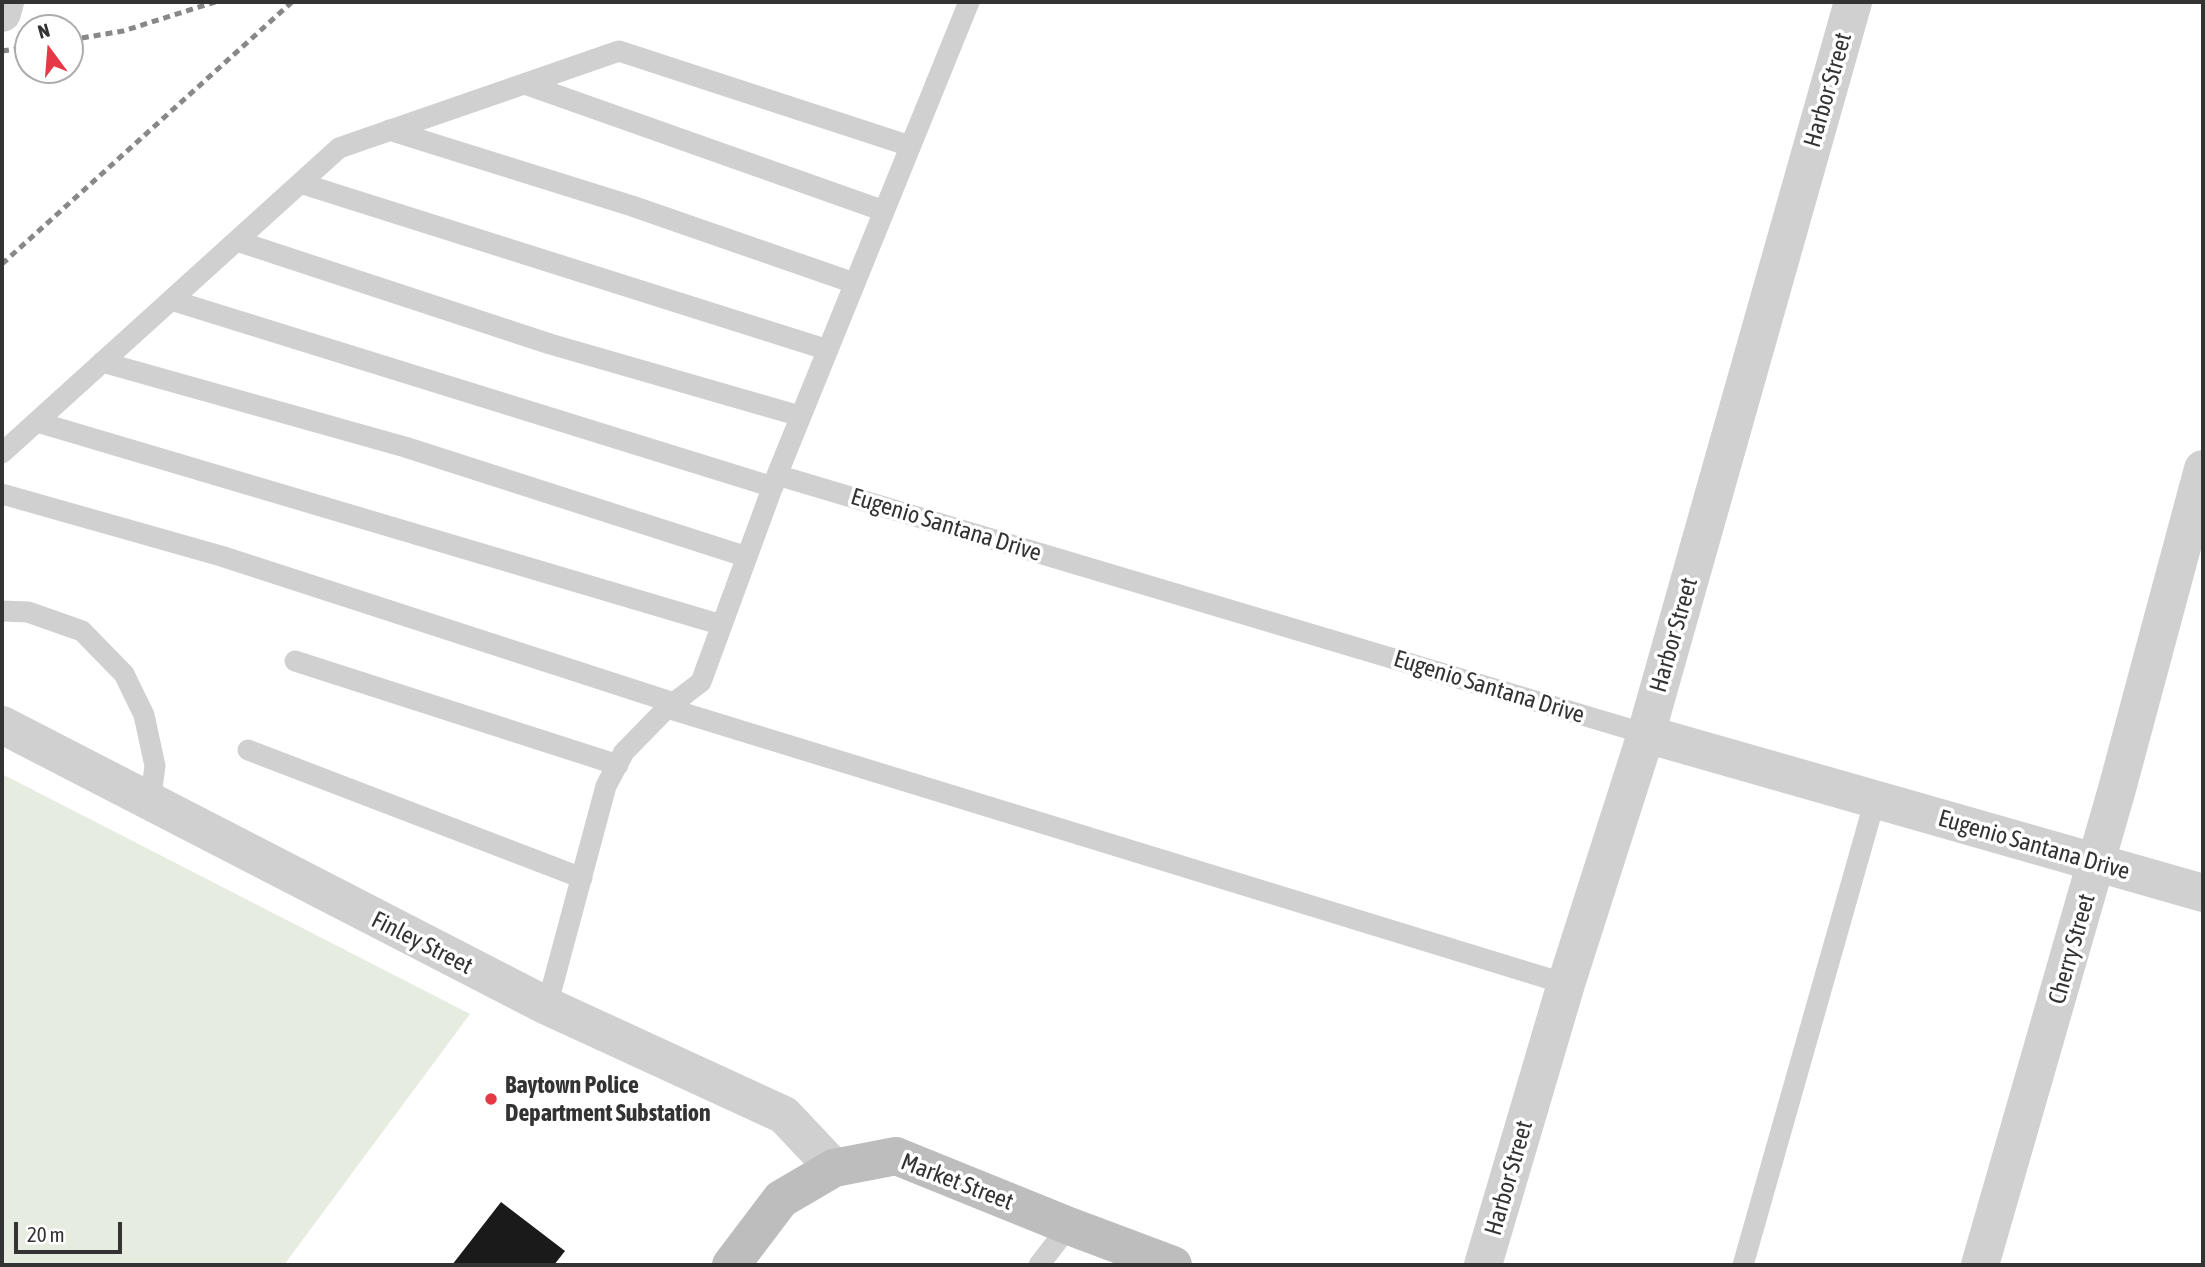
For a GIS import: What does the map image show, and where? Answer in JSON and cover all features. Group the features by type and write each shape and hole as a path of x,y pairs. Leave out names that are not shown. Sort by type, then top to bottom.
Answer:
{"main road":[{"name":"Market Street","path":"731,1265 781,1199 834,1168 896,1156 1173,1265"}],"street":[{"path":"2,13 5,2"},
{"name":"Harbor Street","path":"1483,1265 1566,984 1646,734 1853,2"},
{"name":"Cherry Street","path":"1980,1265 2096,863 2203,469"},
{"name":"Finley Street","path":"2,725 547,1006 785,1115 834,1168"},
{"name":"Eugenio Santana Drive","path":"1646,734 2203,893"}],"lane":[{"path":"547,1006 606,786 624,752 671,706 701,682 800,416 969,2"},
{"path":"2,453 339,148 619,51 911,146"},
{"path":"525,84 884,211"},
{"path":"389,130 632,206 854,284"},
{"path":"300,183 828,350"},
{"path":"237,241 550,344 800,416"},
{"name":"Eugenio Santana Drive","path":"171,300 775,481 1646,734"},
{"path":"102,362 405,447 747,557"},
{"path":"37,422 722,625"},
{"path":"2,494 221,556 671,706 1566,984"},
{"path":"2,611 28,611 82,631 124,674 144,715 155,766 150,803"},
{"path":"295,661 618,765"},
{"path":"248,750 582,878"},
{"path":"1743,1265 1875,800"},
{"path":"1039,1265 1069,1226"}],"shaded area":[{"path":"2,774 470,1014 284,1265 2,1265"}],"building":[{"path":"501,1202 565,1251 554,1265 452,1265"}],"railway":[{"path":"84,38 123,31 215,2"},
{"path":"2,264 292,2"},
{"path":"2,51 14,49"}],"place":[{"name":"Baytown Police Department Substation","path":"491,1099"}]}
